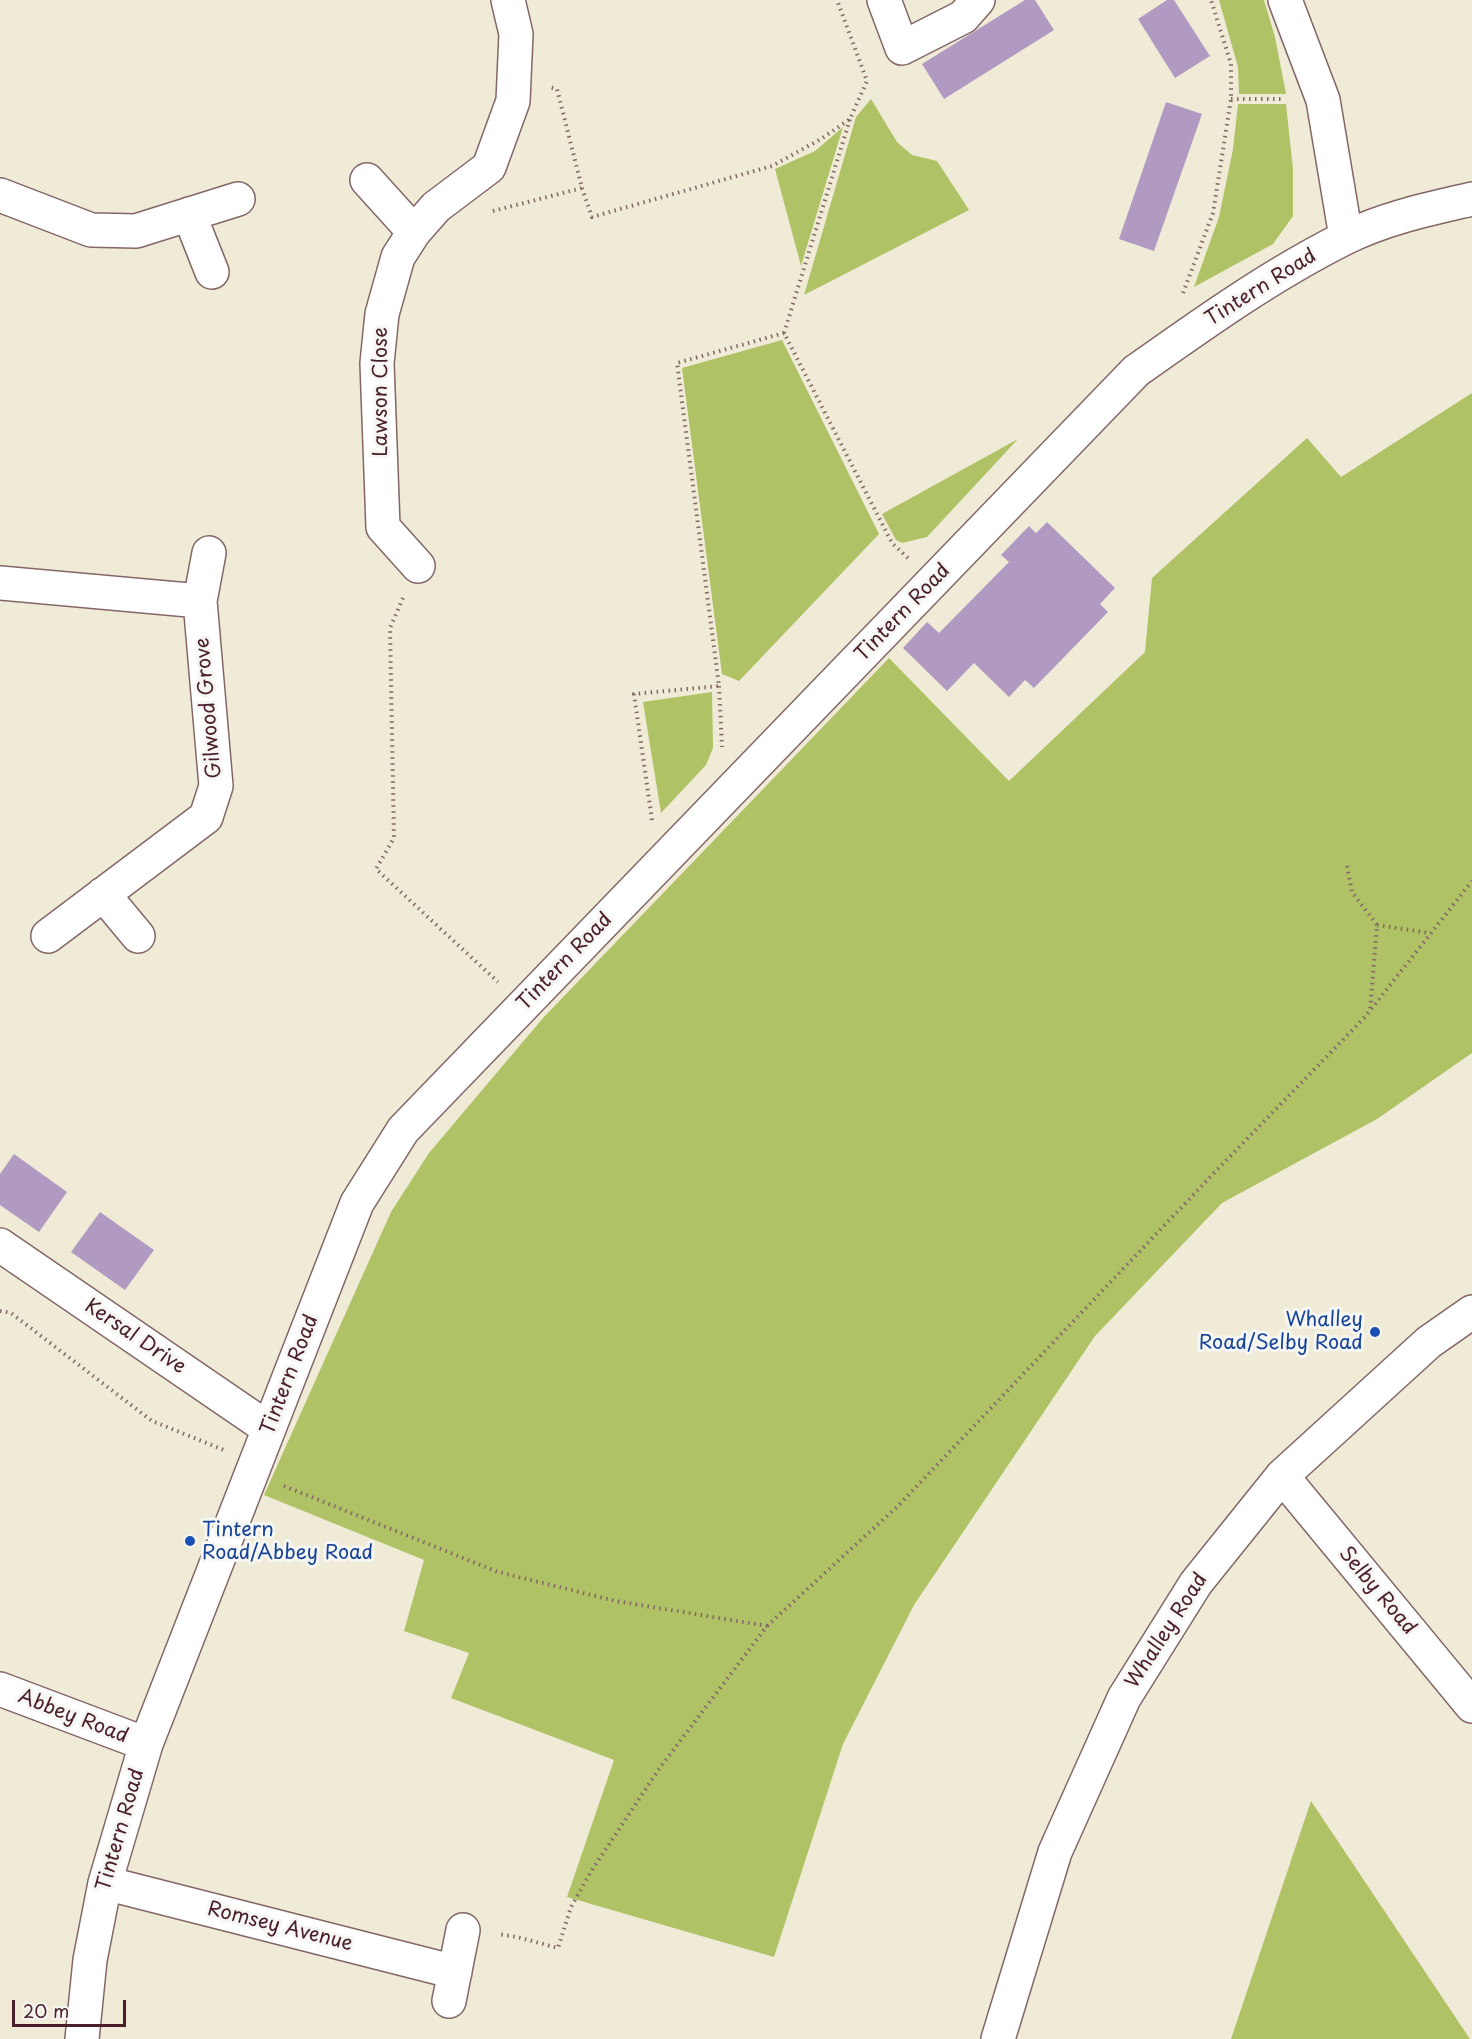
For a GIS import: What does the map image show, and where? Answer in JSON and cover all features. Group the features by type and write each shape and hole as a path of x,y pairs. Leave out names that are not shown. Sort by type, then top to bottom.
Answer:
{"street":[{"name":"Lawson Close","path":"418,566 383,527 377,363 382,314 398,257 414,232 436,207 489,167 513,100 516,34 508,0"},
{"path":"884,0 902,48 963,17 978,0"},
{"path":"1285,0 1323,100 1346,237"},
{"path":"367,180 414,232"},
{"path":"0,195 92,230 136,231 238,199"},
{"name":"Tintern Road","path":"82,2039 90,1960 105,1883 146,1744 357,1203 403,1130 1136,371 1242,296 1346,237 1413,212 1472,199"},
{"path":"189,214 212,272"},
{"name":"Gilwood Grove","path":"48,936 206,817 216,786 200,601 209,554"},
{"path":"0,583 200,601"},
{"path":"103,894 138,936"},
{"name":"Kersal Drive","path":"0,1245 269,1429"},
{"name":"Whalley Road","path":"998,2039 1055,1852 1124,1698 1196,1582 1282,1476 1429,1342 1472,1312"},
{"name":"Selby Road","path":"1282,1476 1472,1706"},
{"name":"Abbey Road","path":"0,1689 146,1744"},
{"name":"Romsey Avenue","path":"105,1883 452,1987 463,1930"}],"path":[{"path":"837,0 867,81 850,119 784,333 892,543 933,581"},
{"path":"1198,327 1181,301 1213,213 1232,99 1231,64 1211,0"},
{"path":"514,76 557,89 591,217 772,165 821,140 850,119"},
{"path":"1232,99 1323,100"},
{"path":"457,191 472,217 582,188"},
{"path":"749,772 721,746 719,686 677,363 784,333"},
{"path":"418,566 390,628 394,838 376,869 523,1005"},
{"path":"680,844 652,820 634,694 719,686"},
{"path":"1347,866 1352,892 1377,925 1370,1011"},
{"path":"463,1930 517,1937 558,1948 571,1907 590,1873 659,1769 767,1626 898,1506 1370,1011 1472,881"},
{"path":"1377,925 1430,933"},
{"path":"0,1311 11,1313 152,1421 255,1468 498,1572 616,1601 767,1626"}],"green space":[{"path":"1219,0 1264,0 1275,37 1286,94 1239,94 1238,67"},
{"path":"871,99 897,142 912,155 937,161 969,210 804,295 856,117"},
{"path":"1238,104 1286,104 1293,169 1293,216 1273,244 1194,287 1219,217 1233,149"},
{"path":"843,127 801,266 775,169 815,151"},
{"path":"782,340 879,534 739,681 722,674 682,368"},
{"path":"1472,393 1472,1053 1377,1119 1222,1203 1095,1336 914,1605 843,1744 774,1957 567,1897 614,1760 451,1698 469,1653 404,1631 424,1560 264,1495 391,1212 429,1153 543,1018 889,658 1009,781 1145,652 1152,578 1307,438 1341,477"},
{"path":"1018,439 927,537 902,543 896,540 882,514"},
{"path":"712,692 713,748 706,765 661,813 643,702"},
{"path":"1311,1801 1470,2039 1231,2039"}],"building":[{"path":"1025,0 1035,0 1054,30 944,99 922,64"},
{"path":"1167,0 1174,0 1210,56 1175,78 1138,19"},
{"path":"1166,102 1202,114 1154,251 1119,239"},
{"path":"1047,522 1115,588 1100,604 1108,612 1034,688 1025,680 1009,697 974,663 947,691 903,648 927,622 939,633 1009,562 1001,555 1029,526 1036,533"},
{"path":"14,1154 67,1192 39,1232 0,1205 0,1174"},
{"path":"100,1212 154,1250 125,1290 71,1252"}],"place":[{"name":"Whalley Road/Selby Road","path":"1375,1332"},
{"name":"Tintern Road/Abbey Road","path":"190,1541"}]}
